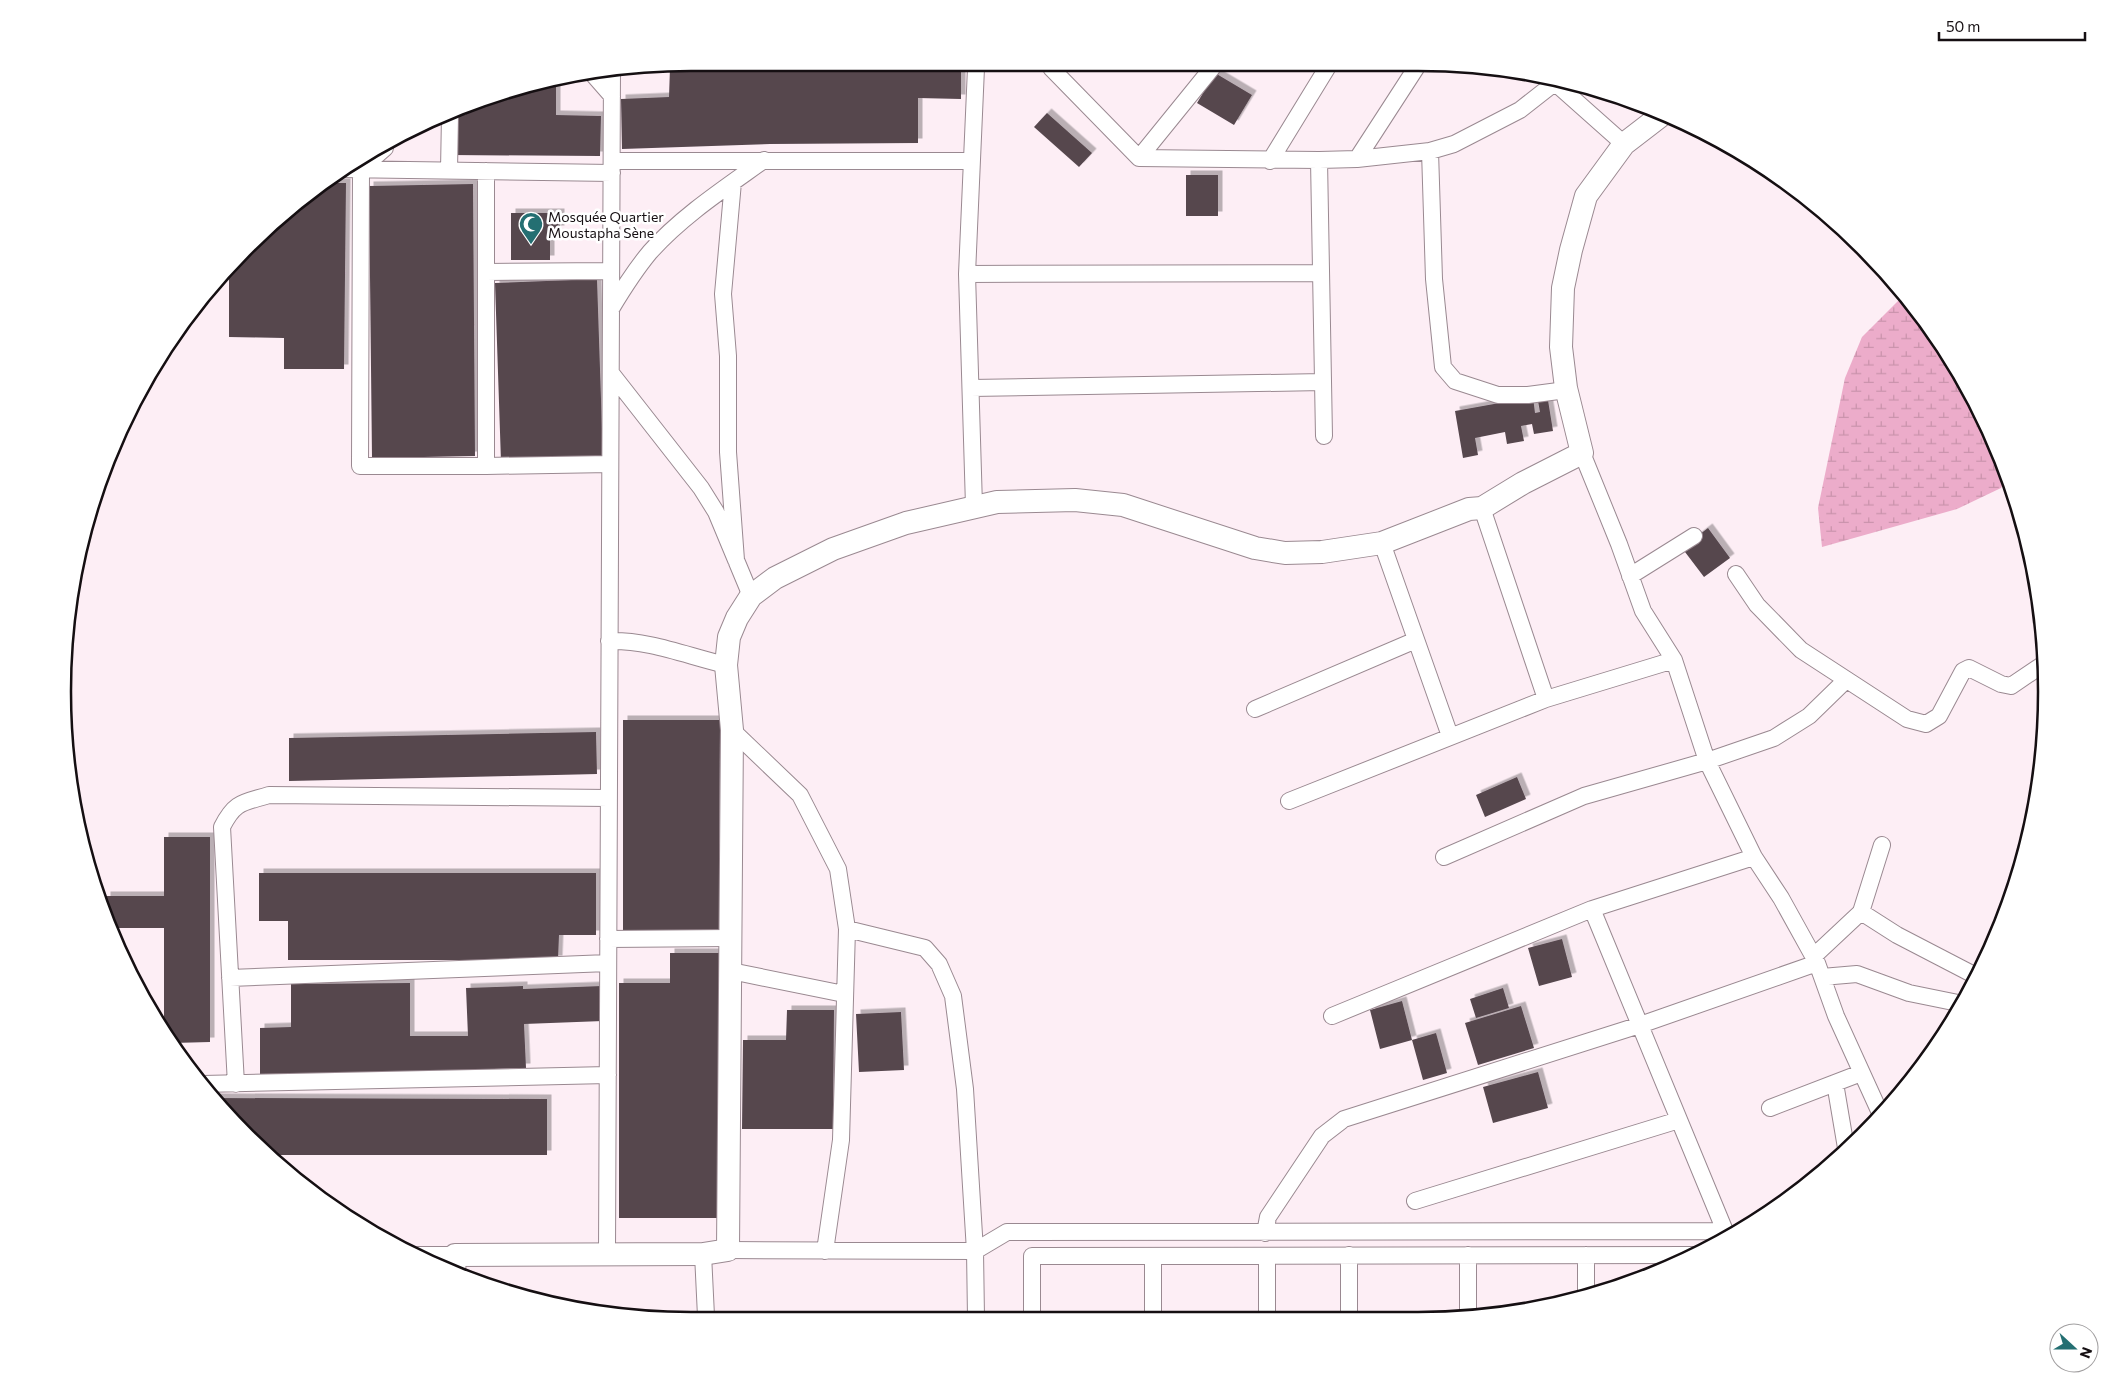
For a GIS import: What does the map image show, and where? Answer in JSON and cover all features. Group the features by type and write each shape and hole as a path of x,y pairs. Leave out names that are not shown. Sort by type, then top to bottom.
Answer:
{"street":[{"path":"974,506 967,274 976,71"},
{"path":"1054,71 1139,158 1270,161 1319,160 1356,159 1430,151 1454,144 1520,110 1550,85"},
{"path":"1139,158 1210,71"},
{"path":"1270,161 1325,71"},
{"path":"1356,159 1414,71"},
{"path":"607,1253 612,77"},
{"path":"597,79 612,96"},
{"path":"1563,89 1624,144"},
{"path":"1657,119 1624,144 1586,196 1563,288 1561,347 1566,390 1582,453 1643,611 1674,660 1707,761 1754,856 1781,898 1818,965 1836,1016 1877,1107"},
{"path":"449,170 450,120"},
{"path":"1430,151 1434,278 1443,367 1456,381 1498,396 1528,395 1566,390"},
{"path":"358,169 486,171 764,160 972,161"},
{"path":"611,309 633,273 674,228 764,160"},
{"path":"1319,160 1324,436"},
{"path":"370,161 361,169 360,466 610,464"},
{"path":"486,171 486,466"},
{"path":"733,182 723,294 728,356 728,452 736,560"},
{"path":"486,272 611,271"},
{"path":"967,274 1321,272"},
{"path":"611,373 701,488 716,512 751,596"},
{"path":"971,388 1323,382"},
{"path":"728,1250 732,730 726,665 730,637 737,618 751,596 775,578 833,549 906,523 997,502 1075,500 1123,505 1255,548 1285,553 1322,552 1382,543 1469,509 1482,508 1523,483 1582,453"},
{"path":"1482,508 1546,699"},
{"path":"1630,576 1694,536"},
{"path":"1382,543 1450,736"},
{"path":"1736,574 1757,605 1800,650 1907,719 1926,724 1939,716 1963,670 1969,668 2001,684 2010,686 2037,668"},
{"path":"609,641 629,640 649,644 726,665"},
{"path":"1255,709 1416,640"},
{"path":"1289,801 1546,699 1674,660"},
{"path":"1444,857 1584,796 1707,761 1774,738 1809,716 1846,680"},
{"path":"732,730 800,795 838,869 847,929 841,1140 825,1251"},
{"path":"236,1084 222,827 230,811 240,803 269,795 608,798"},
{"path":"1818,965 1861,912 1882,845"},
{"path":"1332,1016 1592,909 1754,856"},
{"path":"1592,909 1724,1231"},
{"path":"1861,912 1897,935 1970,973"},
{"path":"847,929 926,948 939,964 953,996 965,1090 975,1252 976,1312"},
{"path":"608,939 730,938"},
{"path":"230,978 608,963"},
{"path":"1265,1233 1268,1218 1322,1136 1344,1119 1640,1025 1818,965 1857,974 1909,993 1955,1002"},
{"path":"731,971 844,994"},
{"path":"1770,1108 1861,1073"},
{"path":"212,1084 608,1075"},
{"path":"1835,1083 1845,1141"},
{"path":"1415,1201 1679,1120"},
{"path":"454,1264 607,1253 703,1254 728,1250 975,1252 1006,1232 1719,1234"},
{"path":"703,1254 706,1312"},
{"path":"1349,1255 1349,1312"},
{"path":"1468,1255 1468,1309"},
{"path":"1586,1255 1586,1289"},
{"path":"1032,1312 1032,1256 1677,1255"},
{"path":"1153,1256 1153,1312"},
{"path":"1267,1312 1268,1256"}],"green space":[{"path":"1899,300 1910,314 1955,381 1991,454 2003,485 2001,488 1957,509 1822,547 1818,508 1845,378 1862,337"}],"building":[{"path":"961,71 961,99 918,98 918,143 770,144 622,149 621,99 669,97 670,72"},
{"path":"1215,73 1252,95 1234,125 1197,103"},
{"path":"556,86 556,115 601,116 600,156 451,155 451,119 492,104"},
{"path":"1047,113 1092,153 1079,167 1034,127"},
{"path":"1186,175 1218,175 1218,216 1186,216"},
{"path":"337,183 346,183 344,369 284,369 284,338 229,337 229,279 253,253 314,199"},
{"path":"473,184 475,456 372,458 369,186"},
{"name":"Mosquée Quartier Moustapha Sène","path":"511,213 560,213 560,230 550,230 550,260 511,260"},
{"path":"597,279 603,459 501,462 495,283"},
{"path":"1547,394 1553,431 1534,434 1532,424 1521,426 1524,441 1507,444 1505,432 1475,438 1478,455 1463,458 1455,411 1533,397 1535,413 1540,412 1537,396"},
{"path":"1708,528 1730,558 1704,577 1682,548"},
{"path":"623,720 720,720 719,931 623,931"},
{"path":"596,732 597,774 289,781 289,738"},
{"path":"1517,777 1526,799 1485,817 1476,795"},
{"path":"164,837 210,837 210,1042 181,1043 164,1017 164,928 118,928 106,896 164,896"},
{"path":"259,873 596,873 596,935 559,935 558,960 288,960 288,921 259,921"},
{"path":"1562,939 1572,977 1539,986 1528,948"},
{"path":"670,953 722,953 722,1218 619,1218 619,983 670,983"},
{"path":"410,983 410,1036 468,1036 466,988 523,986 523,989 602,986 603,1021 524,1024 526,1068 494,1069 468,1073 260,1074 260,1028 291,1027 291,984"},
{"path":"1503,988 1509,1008 1476,1018 1470,999"},
{"path":"1402,1001 1412,1040 1380,1049 1370,1010"},
{"path":"1521,1006 1534,1048 1478,1065 1465,1023"},
{"path":"787,1010 834,1010 833,1129 742,1129 743,1040 786,1040"},
{"path":"901,1012 904,1070 859,1072 856,1014"},
{"path":"1436,1033 1447,1073 1423,1080 1412,1040"},
{"path":"1538,1072 1548,1108 1493,1123 1483,1087"},
{"path":"223,1098 547,1099 547,1155 280,1155"}],"place":[{"name":"Mosquée Quartier Moustapha Sène","path":"531,245"}]}
